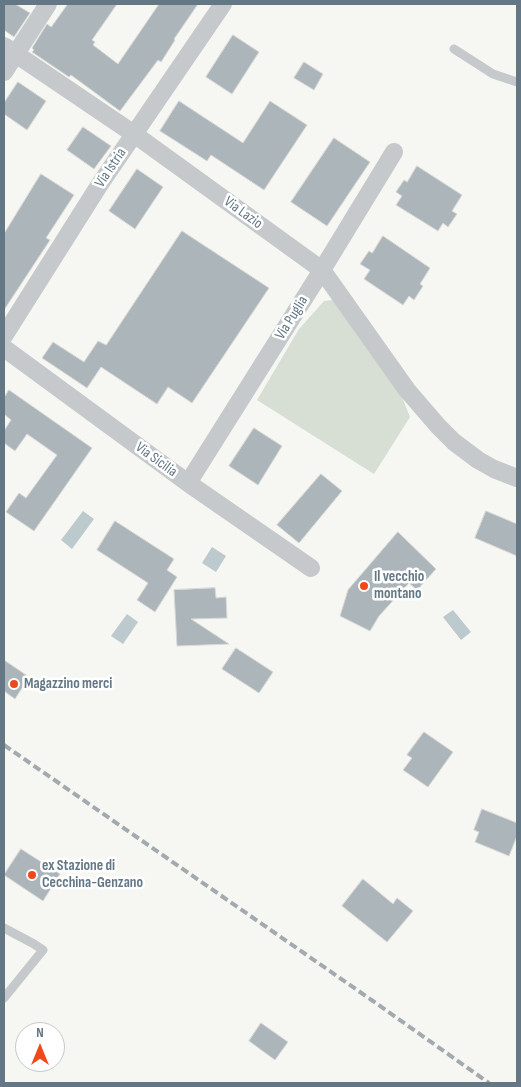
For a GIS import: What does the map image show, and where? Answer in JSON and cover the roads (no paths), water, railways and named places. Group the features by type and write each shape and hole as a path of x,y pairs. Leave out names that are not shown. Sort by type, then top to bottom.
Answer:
{"street":[{"path":"4,72 10,50 48,4"},
{"name":"Via Istria","path":"4,336 134,134 223,4"},
{"name":"Via Lazio","path":"10,50 134,134 322,270 407,390 438,426 454,442 478,460 517,478"},
{"name":"Via Puglia","path":"188,483 394,152"},
{"name":"Via Sicilia","path":"4,348 188,483 312,568"}],"lane":[{"path":"454,49 494,74 517,82"},
{"path":"4,928 43,950 4,998"}],"railway":[{"path":"4,745 489,1083"}],"place":[{"name":"Il vecchio montano","path":"364,586"},
{"name":"Magazzino merci","path":"14,684"},
{"name":"ex Stazione di Cecchina-Genzano","path":"32,875"}]}
